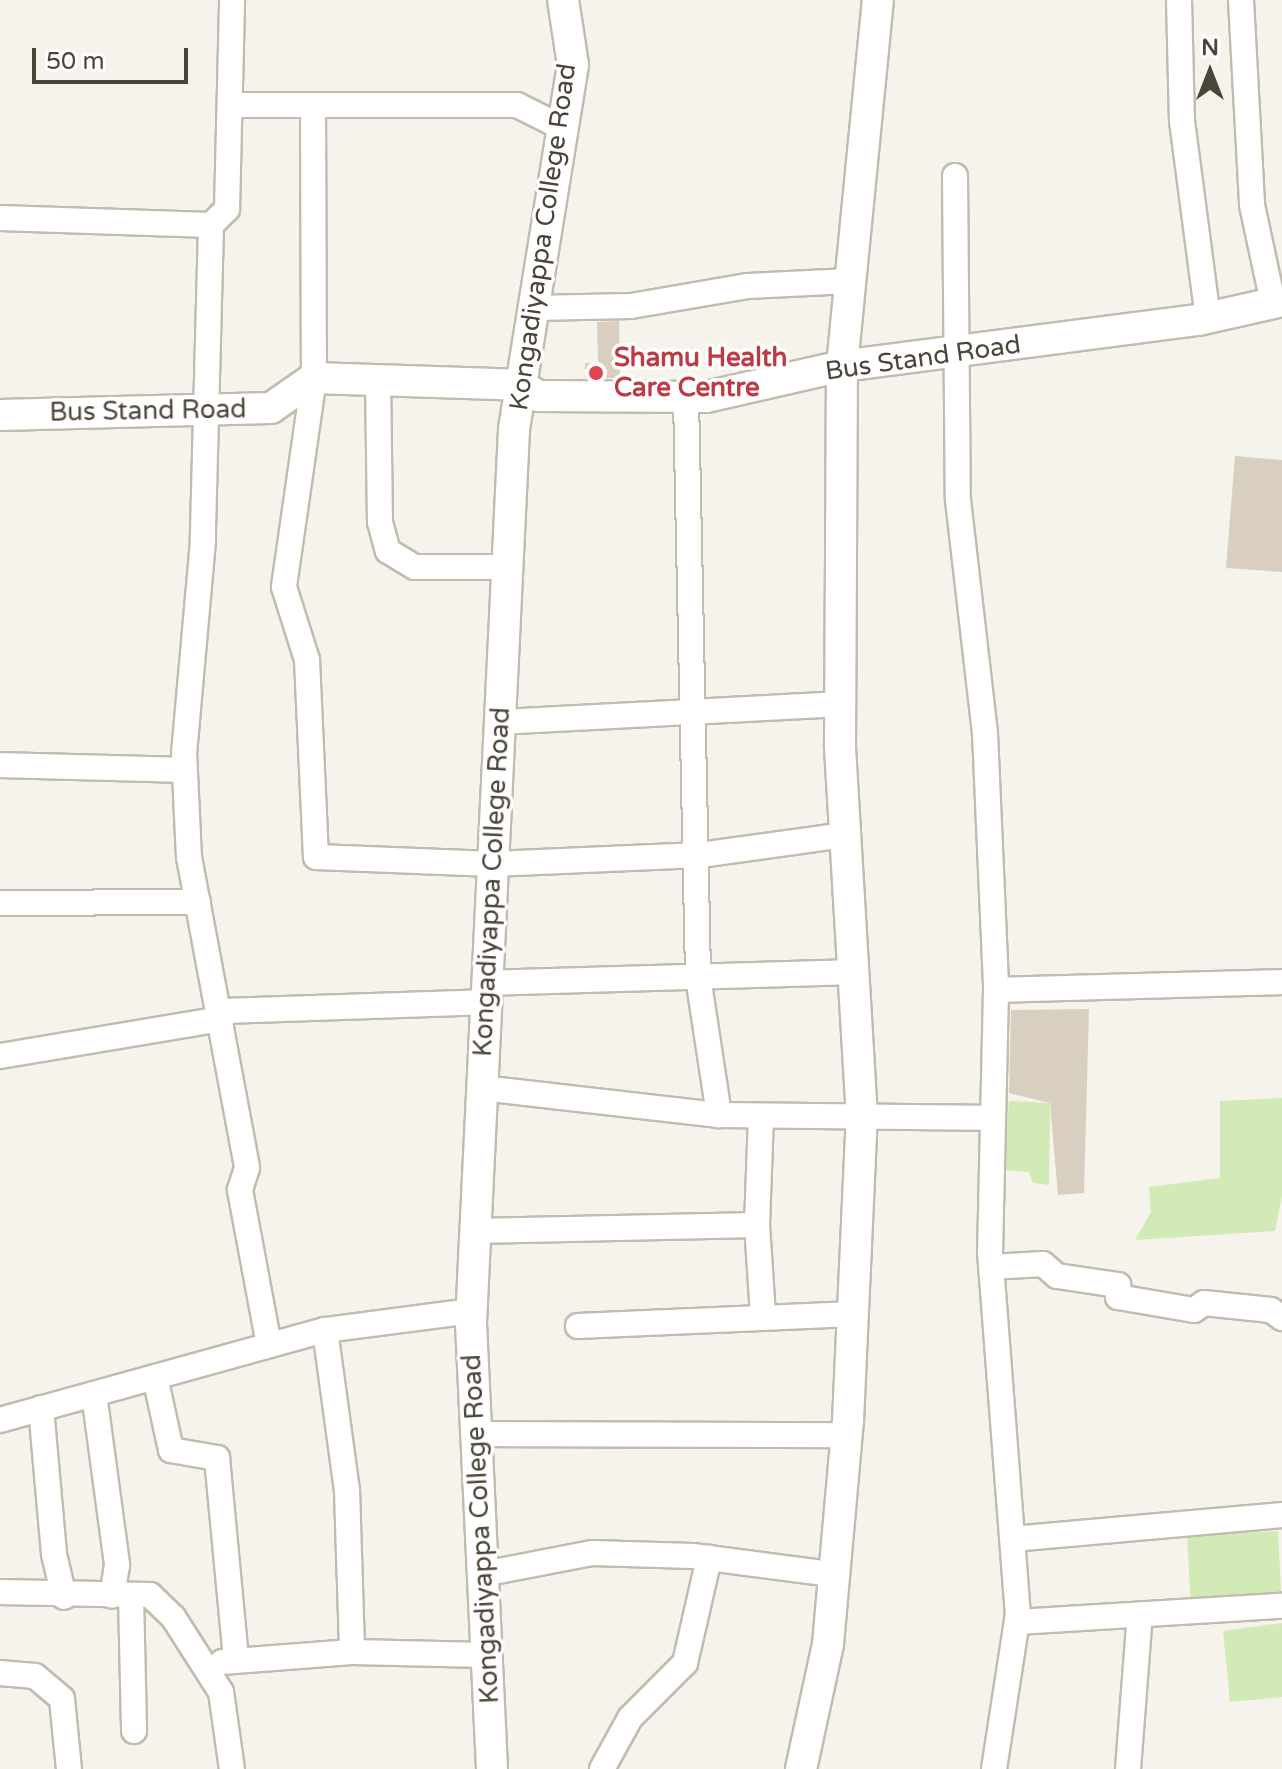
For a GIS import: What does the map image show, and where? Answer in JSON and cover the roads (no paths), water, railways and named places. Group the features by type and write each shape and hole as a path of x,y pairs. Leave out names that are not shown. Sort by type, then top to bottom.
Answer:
{"street":[{"path":"232,0 234,105 227,209 211,225 207,409 185,770 189,857 222,1015 247,1168 240,1190 269,1345"},
{"name":"Kongadiyappa College Road","path":"492,1769 471,1311 508,567 521,385 573,65 563,0"},
{"path":"801,1769 828,1644 847,1435 862,1118 840,704 842,366 878,0"},
{"path":"1179,0 1182,121 1208,318"},
{"path":"1241,0 1252,205 1277,302"},
{"path":"234,105 517,105 563,128"},
{"path":"313,105 314,378 284,587 307,660 316,857 493,864 700,855 845,835"},
{"path":"955,176 954,355 958,500 985,733 996,990 991,1267 1017,1622 994,1769"},
{"path":"0,218 211,225"},
{"path":"534,308 631,306 748,286 850,281"},
{"name":"Bus Stand Road","path":"0,415 271,408 314,378 521,385 538,396 686,397 842,366 954,355 1208,318 1277,302"},
{"path":"378,380 380,522 388,551 415,567 508,567"},
{"path":"686,397 691,712 700,855 698,977 719,1115"},
{"path":"500,722 840,704"},
{"path":"0,765 185,770"},
{"path":"0,899 198,902"},
{"path":"0,1056 222,1015 698,977 853,972"},
{"path":"996,990 1282,982"},
{"path":"482,1088 719,1115 993,1118"},
{"path":"761,1116 757,1225 763,1316"},
{"path":"475,1231 757,1225"},
{"path":"991,1267 1043,1264 1057,1276 1118,1285 1118,1297 1194,1310 1204,1303 1271,1310 1282,1318"},
{"path":"0,1420 325,1330 471,1311"},
{"path":"578,1326 853,1314"},
{"path":"325,1330 347,1490 352,1652"},
{"path":"155,1377 171,1450 217,1458 236,1660"},
{"path":"94,1394 122,1596 134,1731"},
{"path":"41,1408 54,1554 64,1597"},
{"path":"476,1434 847,1435"},
{"path":"1013,1539 1282,1515"},
{"path":"483,1574 592,1553 709,1558 832,1574"},
{"path":"602,1769 630,1718 685,1663 709,1558"},
{"path":"0,1592 64,1597 150,1595 173,1617 200,1664 221,1692 232,1769"},
{"path":"1017,1622 1282,1606"},
{"path":"1128,1769 1140,1614"},
{"path":"200,1664 352,1652 486,1655"},
{"path":"0,1673 35,1676 62,1699 69,1769"}],"place":[{"name":"Shamu Health Care Centre","path":"596,373"}]}
